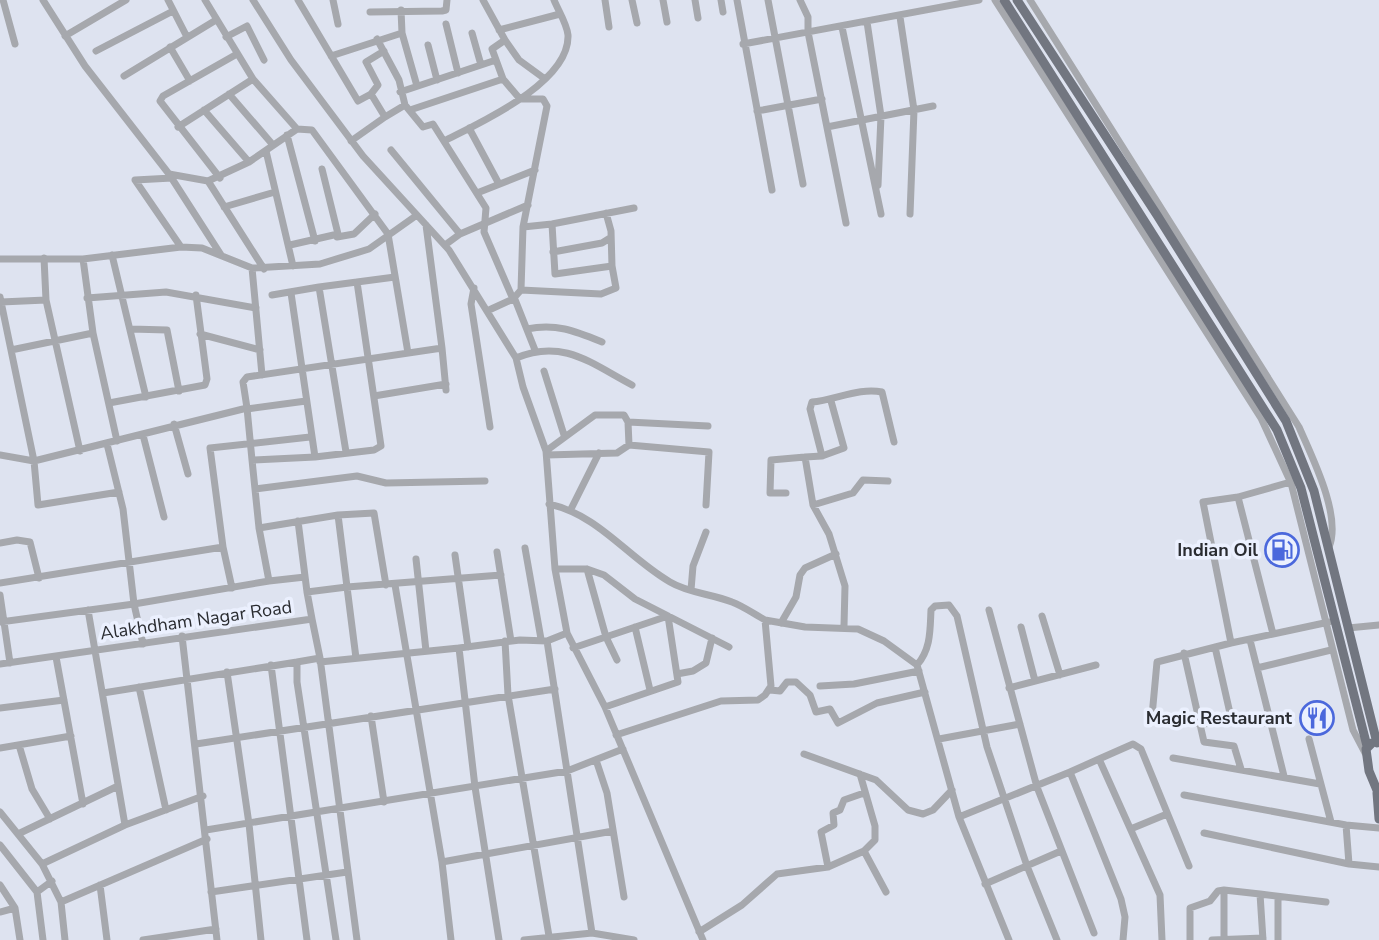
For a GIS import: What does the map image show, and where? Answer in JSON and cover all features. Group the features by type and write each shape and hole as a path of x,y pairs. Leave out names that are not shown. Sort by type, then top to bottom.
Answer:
{"main road":[{"path":"1004,0 1277,430 1294,481 1330,622 1372,746"},
{"path":"1017,0 1157,215 1286,421 1305,465 1329,547 1348,628 1372,746 1379,819"}],"street":[{"path":"3,0 15,44"},
{"path":"44,0 85,66 171,176 222,256"},
{"path":"65,36 126,0"},
{"path":"168,0 187,37"},
{"path":"205,0 253,79 297,129"},
{"path":"253,0 291,60 351,141 445,245 489,310 516,358 523,387 547,453 555,569 567,633 605,707 701,936 777,874 828,867 871,845 876,835 860,774"},
{"path":"298,0 358,101 371,94 378,85 366,62 384,51"},
{"path":"333,0 338,24"},
{"path":"370,12 442,11 446,10 447,0"},
{"path":"483,0 519,60 545,79"},
{"path":"444,141 520,99 545,79 558,62 568,33 554,0"},
{"path":"606,0 609,27"},
{"path":"632,0 637,23"},
{"path":"663,0 667,22"},
{"path":"695,0 698,18"},
{"path":"721,0 723,12"},
{"path":"737,0 772,190"},
{"path":"768,0 803,184"},
{"path":"800,0 808,17 808,32 846,223"},
{"path":"743,44 900,17 979,0"},
{"path":"995,0 1261,418 1294,481 1238,497 1203,502 1231,643"},
{"path":"1030,0 1299,427 1319,473 1333,526 1329,547"},
{"path":"401,10 402,33 417,86"},
{"path":"96,51 173,11"},
{"path":"499,30 560,14"},
{"path":"900,17 914,110 910,214"},
{"path":"124,76 216,20"},
{"path":"867,23 881,116 877,192"},
{"path":"446,24 457,73"},
{"path":"226,37 247,26 264,60"},
{"path":"842,27 859,120 881,214"},
{"path":"331,56 402,33"},
{"path":"472,33 481,65"},
{"path":"377,39 400,80 400,92 408,108 423,127 433,124 486,208 484,232 535,350"},
{"path":"489,310 514,298 521,290 523,227 547,101 520,99 503,79 493,48 505,40"},
{"path":"428,45 437,79"},
{"path":"170,47 190,81"},
{"path":"220,177 160,102 163,96 237,54"},
{"path":"400,92 496,60"},
{"path":"178,127 253,79"},
{"path":"351,141 385,117 503,79"},
{"path":"229,94 273,145"},
{"path":"371,94 385,117"},
{"path":"757,111 822,99"},
{"path":"827,127 933,106"},
{"path":"204,110 249,162"},
{"path":"469,128 486,155 499,184"},
{"path":"181,247 135,180 137,177 171,176 208,181 249,162 297,129 312,130 388,234 408,353"},
{"path":"287,135 315,242"},
{"path":"266,150 293,266"},
{"path":"391,150 460,234"},
{"path":"323,170 338,231 337,237"},
{"path":"477,193 535,170"},
{"path":"208,181 264,269"},
{"path":"224,207 275,192"},
{"path":"445,245 460,234 528,205"},
{"path":"523,227 634,208"},
{"path":"521,290 584,295 614,291 616,282 606,213"},
{"path":"289,245 354,234 374,214"},
{"path":"0,259 83,259 181,247 202,248 252,268 293,266 348,258 369,249 417,215"},
{"path":"374,396 446,387 426,224"},
{"path":"552,224 555,274 612,266"},
{"path":"553,252 602,243 610,238"},
{"path":"112,256 146,397"},
{"path":"44,258 46,300 80,451"},
{"path":"83,259 93,333 117,441"},
{"path":"252,268 262,375"},
{"path":"272,295 395,277"},
{"path":"252,460 315,457 374,450 381,446 357,282"},
{"path":"319,287 346,452"},
{"path":"474,288 471,304 490,427"},
{"path":"87,298 123,293 196,295 256,308"},
{"path":"291,293 315,457"},
{"path":"109,404 203,387 207,383 196,295"},
{"path":"46,300 1,300 34,461 38,505 119,492"},
{"path":"527,329 547,325 562,327 602,342"},
{"path":"131,328 167,331 179,391"},
{"path":"11,350 93,333"},
{"path":"200,334 260,350"},
{"path":"269,581 259,528 244,380 442,348"},
{"path":"516,358 535,350 552,349 576,355 632,385"},
{"path":"544,371 564,435"},
{"path":"822,456 812,402 831,401 860,392 882,393 894,442"},
{"path":"0,455 34,461 143,435 174,424 247,408 306,401"},
{"path":"786,493 770,493 771,460 822,456 844,448 831,401"},
{"path":"595,415 624,415 628,422 629,445 623,451 547,453 564,435 595,415"},
{"path":"628,422 708,426"},
{"path":"174,424 188,474"},
{"path":"143,435 164,517"},
{"path":"232,588 223,547 210,448 310,437"},
{"path":"107,444 125,525 134,604 143,644"},
{"path":"629,445 709,452 706,505"},
{"path":"571,509 599,453"},
{"path":"805,457 813,505 836,554 845,586 845,626"},
{"path":"255,489 356,476 386,483 485,481"},
{"path":"813,505 853,493 863,480 888,481"},
{"path":"1238,497 1273,634"},
{"path":"549,504 571,509 610,534 643,566 681,589 734,602 765,620 805,627 845,626 884,641 918,668 960,817 1009,940"},
{"path":"259,528 338,515 374,513 386,585"},
{"path":"338,515 356,658"},
{"path":"298,522 307,592"},
{"path":"691,590 693,566 706,532"},
{"path":"0,543 17,540 30,542 39,578"},
{"path":"0,583 223,547"},
{"path":"525,548 555,689 592,933"},
{"path":"497,552 508,641 508,695 549,936"},
{"path":"781,623 796,597 800,575 805,568 836,554"},
{"path":"454,555 468,647"},
{"path":"416,559 426,651"},
{"path":"555,569 587,569 604,575 635,599 729,647"},
{"path":"587,569 606,637 617,660"},
{"name":"Alakhdham Nagar Road","path":"0,664 312,619 307,592 501,575"},
{"path":"2,622 305,577"},
{"path":"395,585 414,710 442,862 451,940"},
{"path":"0,595 10,663"},
{"path":"820,686 855,684 918,668 925,656 929,640 931,610 935,606 949,605 957,615 984,732 1004,801 1057,940"},
{"path":"88,610 125,825"},
{"path":"989,610 1037,787 1094,933"},
{"path":"573,648 668,616"},
{"path":"605,707 650,690 675,685 677,674 668,616"},
{"path":"1042,616 1060,675"},
{"path":"312,619 342,810 347,872 357,940"},
{"path":"765,620 770,690"},
{"path":"1152,716 1154,667 1162,659 1330,622 1331,650 1353,730 1372,746"},
{"path":"1348,628 1379,625"},
{"path":"635,627 650,690"},
{"path":"1021,627 1035,681"},
{"path":"103,693 271,665 508,641 544,640 567,633"},
{"path":"182,636 203,796 217,940"},
{"path":"677,674 693,671 706,663 712,638"},
{"path":"1250,640 1284,776"},
{"path":"1215,647 1233,722"},
{"path":"459,648 468,703 475,787 499,940"},
{"path":"1257,668 1331,650"},
{"path":"1184,653 1205,743 1234,746 1241,769"},
{"path":"56,657 83,804"},
{"path":"297,662 336,940"},
{"path":"271,665 282,730 307,940"},
{"path":"1009,688 1096,665"},
{"path":"227,673 249,824 261,940"},
{"path":"616,735 721,701 758,700 770,690 780,691 787,682 796,682 810,695 816,712 830,709 838,723 877,703 925,692"},
{"path":"139,687 166,810"},
{"path":"196,744 304,725 555,689"},
{"path":"0,708 64,700"},
{"path":"371,716 384,803"},
{"path":"1199,724 1271,723"},
{"path":"939,739 1020,724"},
{"path":"0,748 71,736"},
{"path":"1309,739 1331,822"},
{"path":"19,745 32,789 50,819"},
{"path":"960,817 1137,745 1189,866"},
{"path":"206,830 342,810 567,771 623,750"},
{"path":"804,754 860,774 890,790 908,810 923,814 933,810 952,790"},
{"path":"1173,758 1321,783"},
{"path":"1099,759 1133,828 1160,895 1162,940"},
{"path":"596,760 607,793 624,897"},
{"path":"1070,772 1121,899 1125,917 1124,940"},
{"path":"18,834 118,786"},
{"path":"828,867 821,832 834,825 833,813 840,810 844,800 864,793"},
{"path":"1184,795 1346,825 1379,828"},
{"path":"42,864 125,825 203,796"},
{"path":"0,812 42,864 52,881 61,902 65,940"},
{"path":"1133,828 1167,814"},
{"path":"1346,825 1349,864"},
{"path":"442,862 613,831"},
{"path":"1204,833 1349,864 1379,867"},
{"path":"61,902 207,839"},
{"path":"0,845 37,892 43,940"},
{"path":"864,850 887,892"},
{"path":"985,884 1061,851"},
{"path":"211,892 347,872"},
{"path":"37,892 52,881"},
{"path":"100,885 107,940"},
{"path":"1,887 15,908 20,940"},
{"path":"1224,890 1224,940"},
{"path":"1189,940 1189,908 1210,901 1218,891 1326,902"},
{"path":"1212,940 1263,939 1260,894"},
{"path":"1278,897 1278,940"},
{"path":"0,912 15,908"},
{"path":"143,940 216,929"},
{"path":"524,940 549,936 569,938 592,933 634,940"}],"place":[{"name":"Indian Oil","path":"1282,550"},
{"name":"Magic Restaurant","path":"1317,718"}]}
